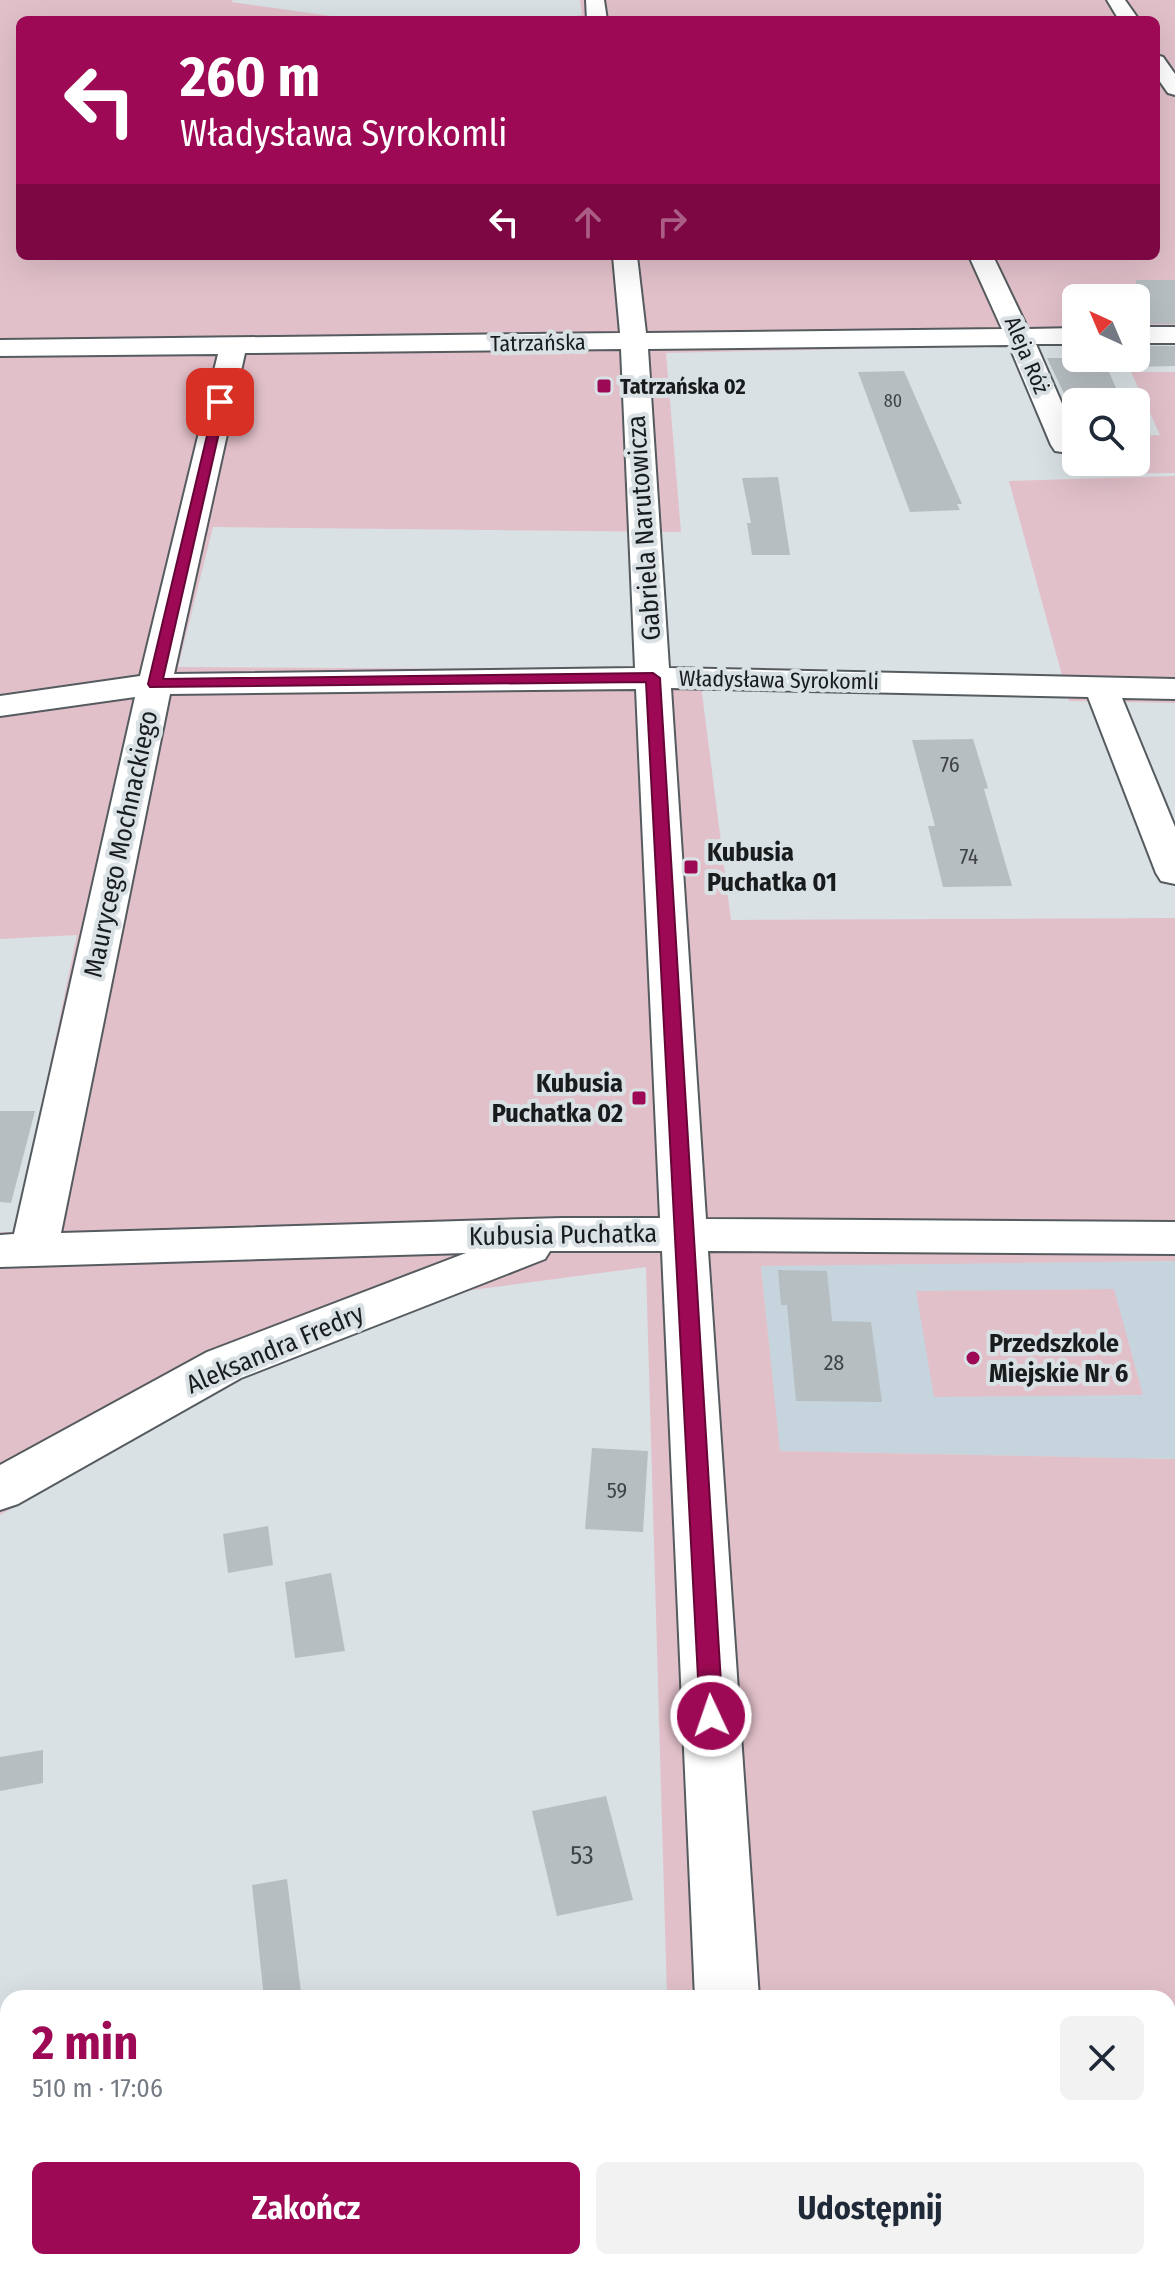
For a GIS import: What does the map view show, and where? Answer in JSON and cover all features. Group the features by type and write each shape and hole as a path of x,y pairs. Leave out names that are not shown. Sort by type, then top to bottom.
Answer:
{"street":[{"path":"1160,67 1175,89"},
{"name":"Gabriela Narutowicza","path":"625,260 634,342 727,1990"},
{"name":"Aleja Róż","path":"983,260 1062,438"},
{"path":"1150,335 1175,335"},
{"name":"Tatrzańska","path":"0,348 1062,336"},
{"name":"Maurycego Mochnackiego","path":"17,1250 155,684 233,346"},
{"name":"Władysława Syrokomli","path":"0,706 155,684 653,678 1175,689"},
{"path":"1101,688 1175,873"},
{"name":"Kubusia Puchatka","path":"17,1250 562,1234 1175,1238"},
{"name":"Aleksandra Fredry","path":"0,1490 224,1365 562,1234"}],"shaded area":[{"path":"0,0 233,0 231,2 331,16 16,16 16,260 1160,260 1160,16 576,16 582,15 580,0 1175,0 1175,342 1150,342 1150,284 1062,284 1062,344 666,353 681,532 213,527 178,667 699,670 731,920 1175,918 1175,1261 761,1266 780,1451 1175,1459 1175,1990 667,1990 646,1267 441,1294 234,1381 0,1515 0,1232 15,1232 77,935 0,939"},
{"path":"1131,372 1175,372 1175,473 1150,473 1150,435 1160,435 1150,413 1150,388 1138,388"},
{"path":"1175,476 1175,703 1069,701 1009,481"},
{"name":"Przedszkole Miejskie Nr 6","path":"1175,1261 1175,1459 779,1451 761,1265"},
{"path":"1114,1289 1143,1395 934,1397 916,1291"}],"building":[{"path":"1136,280 1175,280 1175,324 1150,324 1150,284 1136,284"},
{"path":"1150,346 1175,346 1175,366 1150,367"},
{"path":"1047,358 1062,358 1062,372 1109,372 1116,388 1062,388"},
{"path":"904,371 962,504 957,504 960,510 910,512 858,372"},
{"path":"778,477 790,555 752,555 747,523 751,523 742,478"},
{"path":"973,739 1012,886 943,887 928,826 935,826 912,740"},
{"path":"0,1111 35,1111 11,1203 0,1202"},
{"path":"778,1270 827,1271 832,1321 871,1322 882,1402 796,1401 787,1305 781,1305"},
{"path":"592,1448 648,1451 643,1532 585,1529"},
{"path":"268,1526 273,1565 228,1573 223,1534"},
{"path":"331,1573 345,1651 295,1658 285,1582"},
{"path":"43,1750 43,1783 0,1791 0,1757"},
{"path":"606,1796 633,1900 557,1916 532,1811"},
{"path":"287,1879 301,1990 263,1990 252,1885"}],"place":[{"name":"Tatrzańska 02","path":"604,386"},
{"name":"Kubusia Puchatka 01","path":"691,867"},
{"name":"Kubusia Puchatka 02","path":"639,1098"},
{"name":"Przedszkole Miejskie Nr 6","path":"973,1358"}],"route":[{"path":"220,402 155,684 653,678 711,1716"}]}
